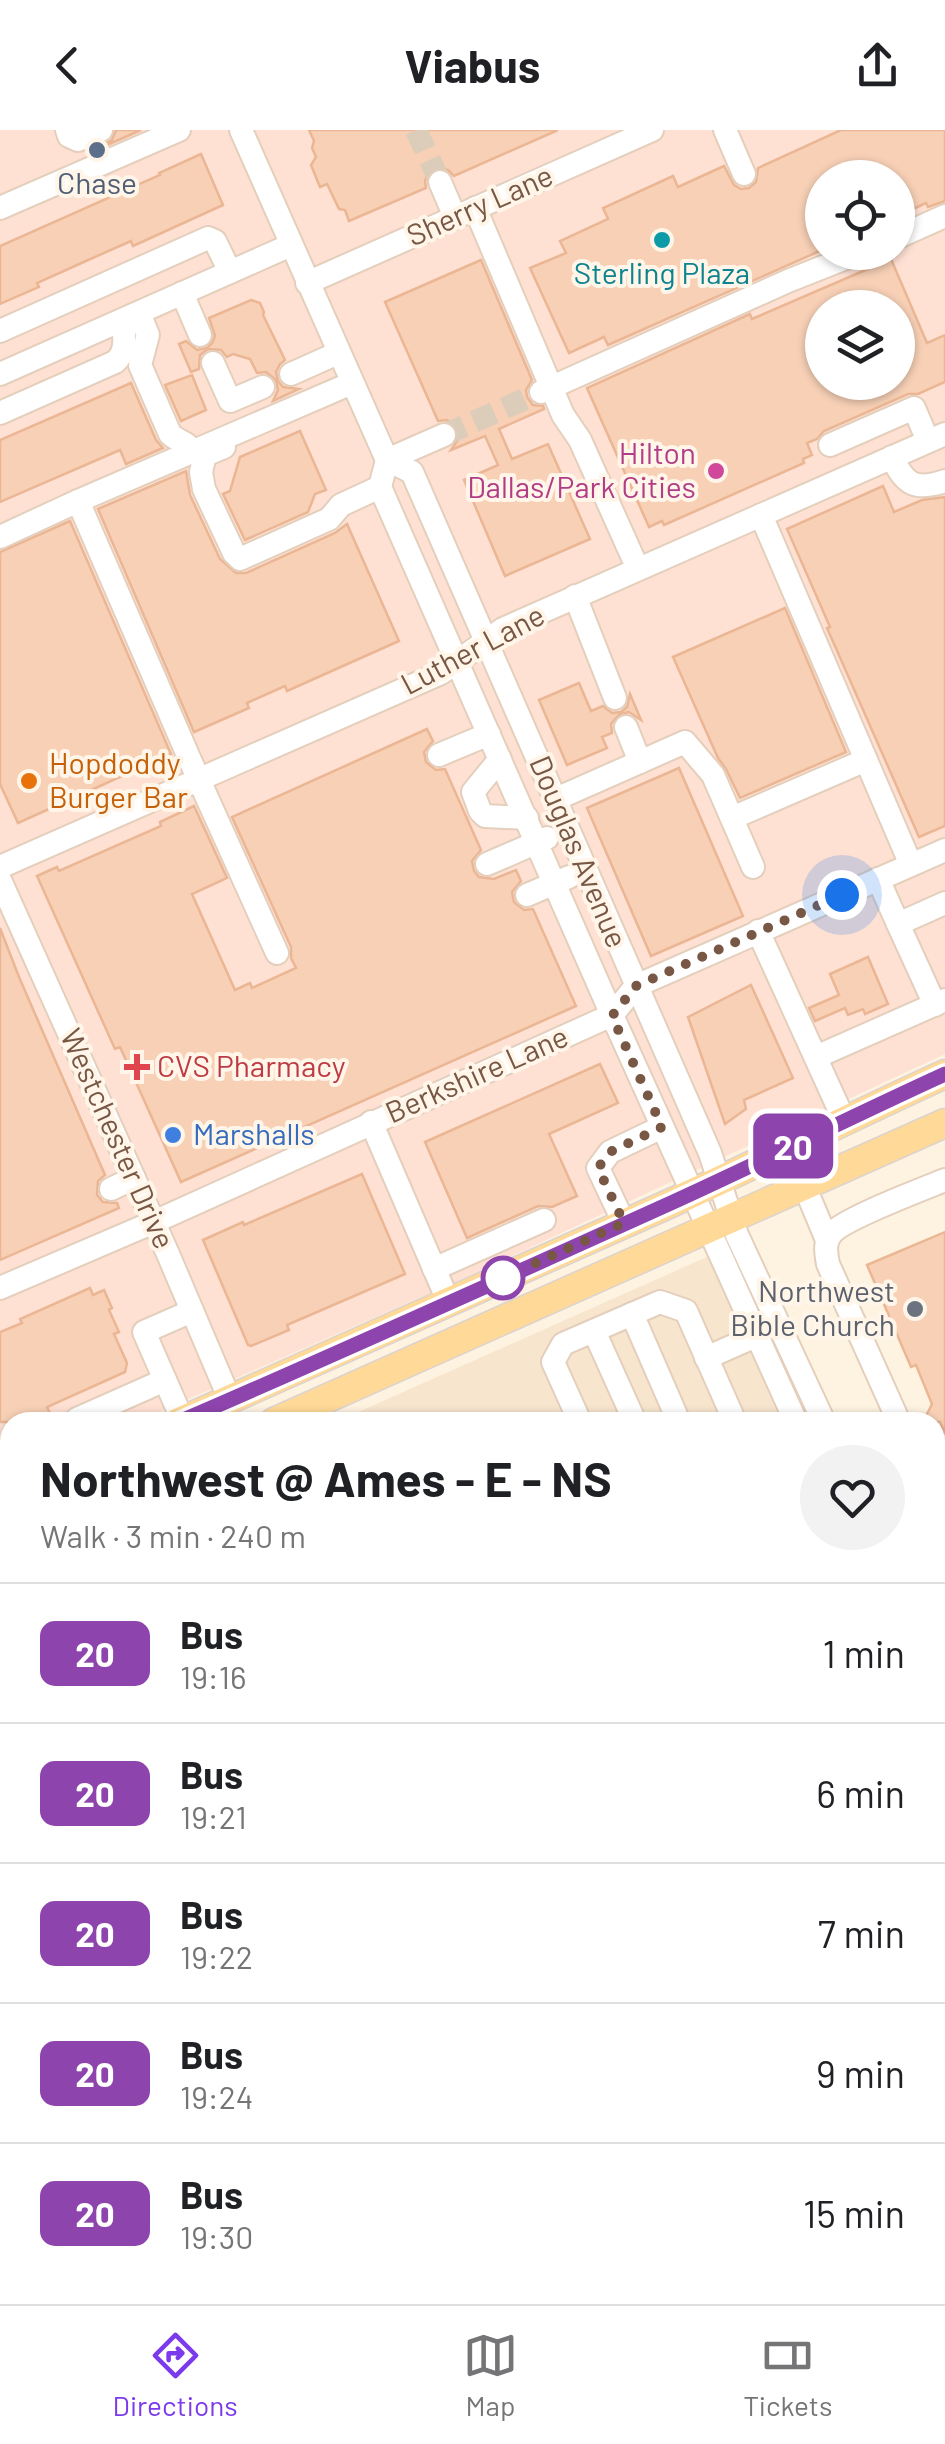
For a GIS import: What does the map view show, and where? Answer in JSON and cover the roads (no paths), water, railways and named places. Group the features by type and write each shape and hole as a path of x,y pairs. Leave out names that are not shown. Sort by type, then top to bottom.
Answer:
{"main road":[{"path":"227,1411 448,1303 945,1074"},
{"path":"296,1412 945,1123"},
{"path":"789,1148 804,1185"}],"street":[{"path":"67,130 69,136 78,140 101,130"},
{"path":"0,208 179,130"},
{"name":"Douglas Avenue","path":"241,130 387,460 412,472 710,1152 718,1180 720,1223 758,1335 792,1412"},
{"name":"Sherry Lane","path":"308,283 652,130"},
{"path":"725,130 744,174"},
{"path":"440,182 465,213 546,390 580,440 638,569"},
{"path":"915,229 945,216"},
{"path":"0,331 208,238 215,241 230,272"},
{"path":"0,374 291,245"},
{"path":"546,390 816,270"},
{"path":"132,272 136,314 148,335 140,365 170,434 186,442 230,554 240,559 248,557 329,519 341,505 380,487 387,460 444,436"},
{"path":"182,294 200,335"},
{"path":"0,413 115,362 122,356 136,314"},
{"path":"292,374 338,352"},
{"path":"42,356 56,388"},
{"path":"213,363 230,401 263,386"},
{"path":"0,537 78,502 195,467 353,386"},
{"path":"844,478 828,440 912,403 937,437"},
{"name":"Luther Lane","path":"0,867 441,672 503,629 937,437"},
{"path":"892,457 908,482 920,487 945,481"},
{"name":"Douglas Avenue","path":"380,487 691,1193 741,1244 819,1412"},
{"path":"78,502 277,953"},
{"path":"761,515 911,864"},
{"path":"575,596 615,698"},
{"path":"626,726 640,762"},
{"path":"439,755 490,734"},
{"path":"556,799 685,742 713,776 754,866"},
{"path":"500,758 473,792 480,811 486,816 526,818"},
{"path":"732,818 866,760"},
{"path":"487,864 568,828"},
{"name":"Berkshire Lane","path":"0,1288 612,1016 636,986 945,850"},
{"path":"527,895 586,870"},
{"name":"Westchester Drive","path":"0,880 8,918 50,1019 100,1129 134,1178 154,1222 192,1311 227,1411"},
{"path":"816,1058 940,1003 878,880"},
{"path":"898,924 945,904"},
{"path":"758,932 844,1120"},
{"path":"371,1122 448,1303"},
{"path":"624,1223 598,1168 610,1152 662,1127"},
{"path":"111,1189 134,1178"},
{"path":"895,1412 828,1264 828,1240 840,1226 945,1180"},
{"path":"804,1185 828,1240"},
{"path":"434,1270 542,1216 559,1253"},
{"path":"576,1412 553,1362 563,1344 660,1302 686,1312 730,1412"},
{"path":"177,1412 144,1332 192,1311"},
{"path":"632,1314 675,1412"},
{"path":"594,1331 630,1412"},
{"path":"706,1358 758,1335"},
{"path":"93,1412 165,1380"}],"tunnel":[{"path":"416,130 440,182"},
{"path":"444,435 541,392"}],"place":[{"name":"Chase","path":"97,150"},
{"name":"Sterling Plaza","path":"662,240"},
{"name":"Hilton Dallas/Park Cities","path":"716,471"},
{"name":"Hopdoddy Burger Bar","path":"29,781"},
{"name":"CVS Pharmacy","path":"137,1067"},
{"name":"Marshalls","path":"173,1135"},
{"name":"Northwest Bible Church","path":"915,1309"}]}
